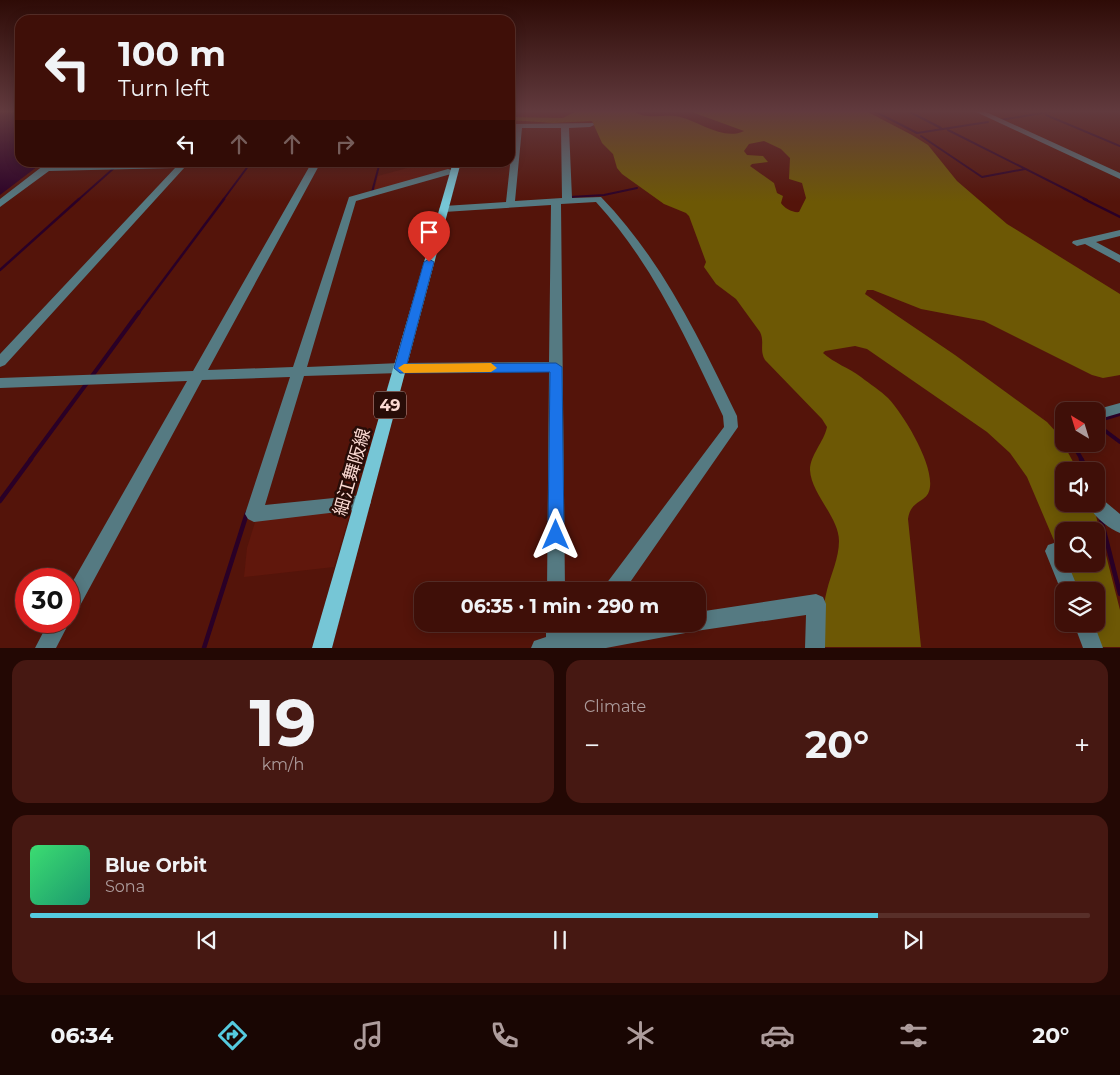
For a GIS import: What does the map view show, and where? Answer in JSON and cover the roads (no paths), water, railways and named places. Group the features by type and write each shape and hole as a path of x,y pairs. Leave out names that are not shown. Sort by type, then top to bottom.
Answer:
{"main road":[{"name":"細江舞阪線","path":"322,648 456,167"}],"street":[{"path":"556,582 556,367 564,141"},
{"path":"1044,141 1120,176"},
{"path":"0,204 47,167"},
{"path":"0,362 180,167"},
{"path":"80,586 313,167"},
{"path":"363,502 254,514 352,199 448,172 456,167"},
{"path":"510,204 512,167"},
{"path":"444,209 598,199 634,243 687,329 732,421 728,431 619,582"},
{"path":"1120,234 1082,242 1120,260"},
{"path":"0,383 400,368 556,367"},
{"path":"1105,412 1120,408"},
{"path":"1105,512 1120,525"},
{"path":"1054,551 1066,582"},
{"path":"706,621 816,604 814,648"},
{"path":"551,647 554,632"},
{"path":"551,647 574,632"},
{"path":"551,647 642,632"},
{"path":"1087,632 1093,648"},
{"path":"45,648 53,633"}],"waterway":[{"path":"929,141 982,177 1025,169"},
{"path":"970,141 1087,200"},
{"path":"1109,141 1120,146"},
{"path":"223,200 248,167"},
{"path":"372,192 379,167"},
{"path":"78,200 114,168"},
{"path":"570,197 604,195 637,188"},
{"path":"0,270 79,199"},
{"path":"138,314 224,199"},
{"path":"1084,199 1120,217"},
{"path":"92,376 139,312"},
{"path":"30,460 87,383"},
{"path":"1105,418 1120,414"},
{"path":"1105,431 1120,442"},
{"path":"1078,452 1082,460"},
{"path":"0,501 31,459"},
{"path":"204,648 247,513"},
{"path":"1101,519 1120,594"}]}
